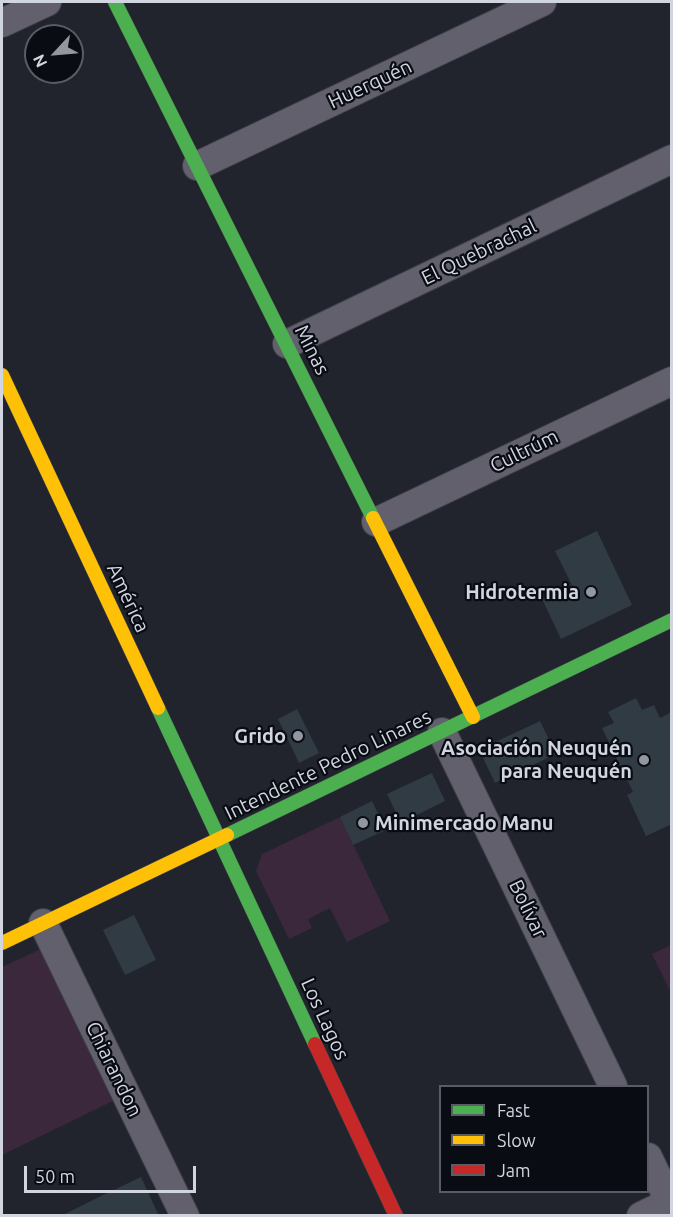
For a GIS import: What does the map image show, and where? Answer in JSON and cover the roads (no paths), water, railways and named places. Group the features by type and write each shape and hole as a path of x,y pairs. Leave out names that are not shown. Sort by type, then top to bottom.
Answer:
{"street":[{"path":"2,23 47,2"},
{"name":"Minas","path":"115,2 473,717"},
{"name":"Huerquén","path":"197,166 542,2"},
{"name":"El Quebrachal","path":"287,344 672,159"},
{"name":"América","path":"2,375 219,838"},
{"name":"Cultrúm","path":"376,522 672,381"},
{"name":"Intendente Pedro Linares","path":"2,943 672,620"},
{"name":"Bolívar","path":"442,732 613,1085"},
{"name":"Los Lagos","path":"219,838 396,1215"},
{"name":"Chiarandon","path":"43,923 185,1215"},
{"path":"641,1215 671,1204 649,1160"}],"place":[{"name":"Hidrotermia","path":"591,592"},
{"name":"Grido","path":"298,736"},
{"name":"Asociación Neuquén para Neuquén","path":"644,760"},
{"name":"Minimercado Manu","path":"363,823"}]}
